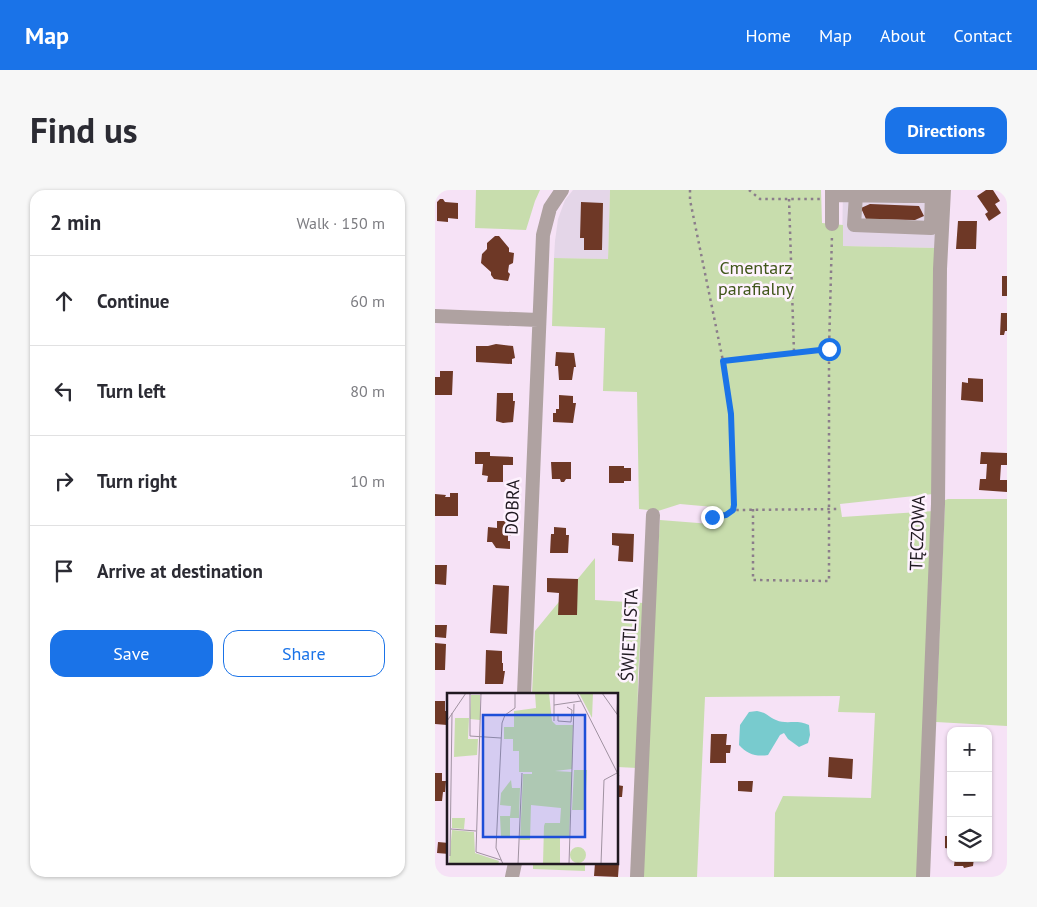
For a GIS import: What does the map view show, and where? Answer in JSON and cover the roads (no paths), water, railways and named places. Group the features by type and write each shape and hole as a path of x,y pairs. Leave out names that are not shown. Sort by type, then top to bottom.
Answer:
{"street":[{"name":"DOBRA","path":"524,693 543,235 550,208 562,190"},
{"path":"832,224 829,195 936,192 931,228 854,225 856,195"},
{"name":"TĘCZOWA","path":"923,877 937,504 940,269 936,192"},
{"path":"435,316 538,320"},
{"name":"ŚWIETLISTA","path":"637,877 653,515"},
{"path":"512,877 515,864"}],"park label":[{"name":"Cmentarz parafialny","path":"756,277"}]}
